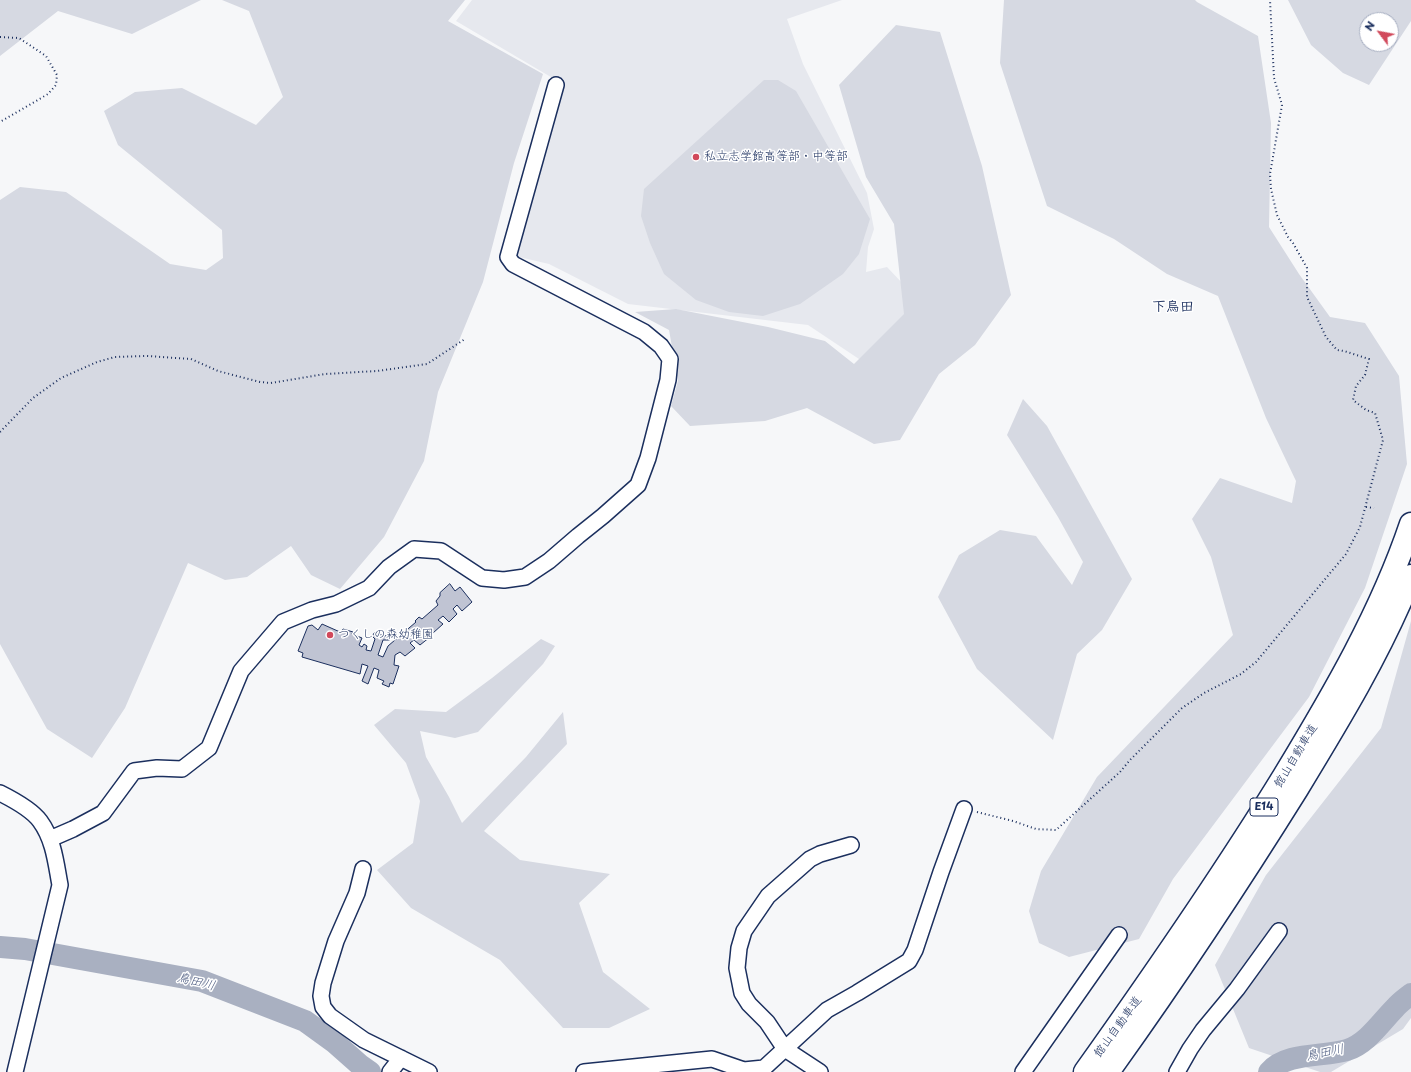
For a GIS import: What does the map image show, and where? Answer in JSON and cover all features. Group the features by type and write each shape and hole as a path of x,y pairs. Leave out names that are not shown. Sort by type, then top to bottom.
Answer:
{"highway":[{"name":"館山自動車道","path":"1085,1072 1147,985 1247,835 1318,719 1370,624 1392,576 1411,524"},
{"name":"館山自動車道","path":"1108,1072 1162,995 1262,845 1334,728 1362,679 1387,630 1411,576"}],"street":[{"path":"50,839 103,813 134,771 157,768 182,769 208,748 241,671 283,622 312,610 336,604 369,588 388,567 414,549 441,551 482,578 504,580 525,577 549,561 638,485 652,444 668,380 670,359 661,346 644,332 513,264 508,257 556,85"},
{"path":"0,793 21,804 40,820 50,839 60,885 51,929 15,1072"},
{"path":"584,1072 712,1059 744,1070 764,1068 827,1010 909,961 915,950 964,809"},
{"path":"820,1072 785,1049 767,1022 749,1004 742,993 737,968 739,948 744,931 768,896 810,859 820,854 851,845"},
{"path":"363,869 357,893 336,941 323,983 321,996 323,1007 330,1016 396,1065 429,1072"},
{"path":"1177,1072 1203,1030 1237,989 1279,931"},
{"path":"1024,1072 1120,935"}],"path":[{"path":"964,809 1013,821 1036,829 1056,830 1120,772 1182,708 1204,693 1241,674 1256,662 1346,554 1360,527 1383,440 1375,413 1366,410 1353,400 1356,386 1365,375 1369,359 1337,350 1326,337 1307,297 1307,268 1288,237 1277,215 1271,189 1270,174 1282,105 1274,78 1270,0"},
{"path":"0,36 18,38 46,56 57,75 56,84 48,94 0,122"},
{"path":"0,432 33,398 61,378 97,362 114,357 147,356 191,360 218,371 260,382 271,383 325,374 377,371 427,364 465,339"},
{"path":"1366,507 1374,508"}],"shaded area":[{"path":"0,0 201,0 132,34 58,11 0,56"},
{"path":"222,0 465,0 448,21 543,74 514,163 483,282 438,392 424,461 384,537 340,589 311,575 291,546 247,577 225,580 188,563 125,708 92,758 47,729 0,644 0,200 20,187 66,192 170,264 206,270 223,258 222,230 118,145 104,111 135,92 182,88 256,125 283,97 249,11"},
{"name":"私立志学館高等部・中等部","path":"472,0 842,0 787,19 803,64 867,193 874,229 868,247 866,272 887,267 922,304 865,363 808,325 628,304 549,264 515,256 561,83 456,21"},
{"path":"1004,0 1195,0 1258,36 1271,123 1269,227 1299,274 1330,317 1365,323 1399,376 1407,464 1365,588 1309,697 1173,879 1139,939 1069,957 1039,943 1029,911 1041,871 1097,777 1233,635 1211,557 1192,519 1220,478 1292,503 1296,481 1266,418 1218,296 1167,274 1114,239 1047,206 1000,63"},
{"path":"1288,0 1411,0 1411,21 1399,39 1399,12 1359,12 1359,52 1391,52 1369,85 1343,73 1311,45"},
{"path":"896,25 940,32 982,166 1011,295 975,345 939,374 900,440 874,444 807,408 765,421 690,426 671,406 678,381 669,330 635,312 676,309 768,327 825,341 854,364 904,314 894,224 866,177 839,85"},
{"path":"764,80 778,80 796,91 870,219 859,254 843,274 800,304 763,316 729,312 696,300 664,274 650,243 641,216 644,189"},
{"path":"1023,399 1047,426 1132,579 1102,630 1077,654 1053,740 977,669 938,597 959,555 1000,530 1036,536 1072,585 1083,562 1058,517 1007,435"},
{"path":"1411,621 1411,1018 1403,1029 1331,1072 1320,1072 1249,1048 1215,965 1266,875 1381,728"},
{"path":"541,639 555,646 543,664 478,732 455,738 420,731 426,757 462,823 526,757 563,712 567,744 484,831 520,860 610,874 579,903 603,972 650,1009 609,1028 563,1028 500,960 411,908 377,870 413,843 420,801 406,763 374,725 395,709 446,712"}],"building":[{"name":"つくしの森幼稚園","path":"450,584 455,591 460,587 472,602 462,611 457,605 453,609 457,614 449,622 443,616 438,620 443,624 433,633 429,628 425,632 430,637 420,645 414,640 410,643 415,648 405,656 400,652 395,655 394,665 399,666 393,684 390,683 389,687 382,684 384,681 377,678 379,670 374,668 368,684 362,681 368,666 362,664 360,674 302,657 303,653 298,651 308,626 312,625 318,630 322,624 340,632 343,629 353,632 352,634 362,638 359,645 362,647 364,644 367,646 366,650 371,651 375,639 372,636 375,632 384,636 390,635 390,640 383,640 378,655 383,657 388,646 416,622 415,621 419,617 422,619 438,605 436,601 440,596 440,593"}],"waterway":[{"name":"鳥田川","path":"0,947 25,949 202,981 305,1021 334,1042 370,1072"},
{"name":"鳥田川","path":"1269,1072 1285,1061 1295,1058 1338,1052 1354,1047 1367,1038 1398,1004 1411,994"}],"place":[{"name":"私立志学館高等部・中等部","path":"696,157"},
{"name":"つくしの森幼稚園","path":"330,635"}],"district":[{"name":"下烏田","path":"1173,307"}]}
